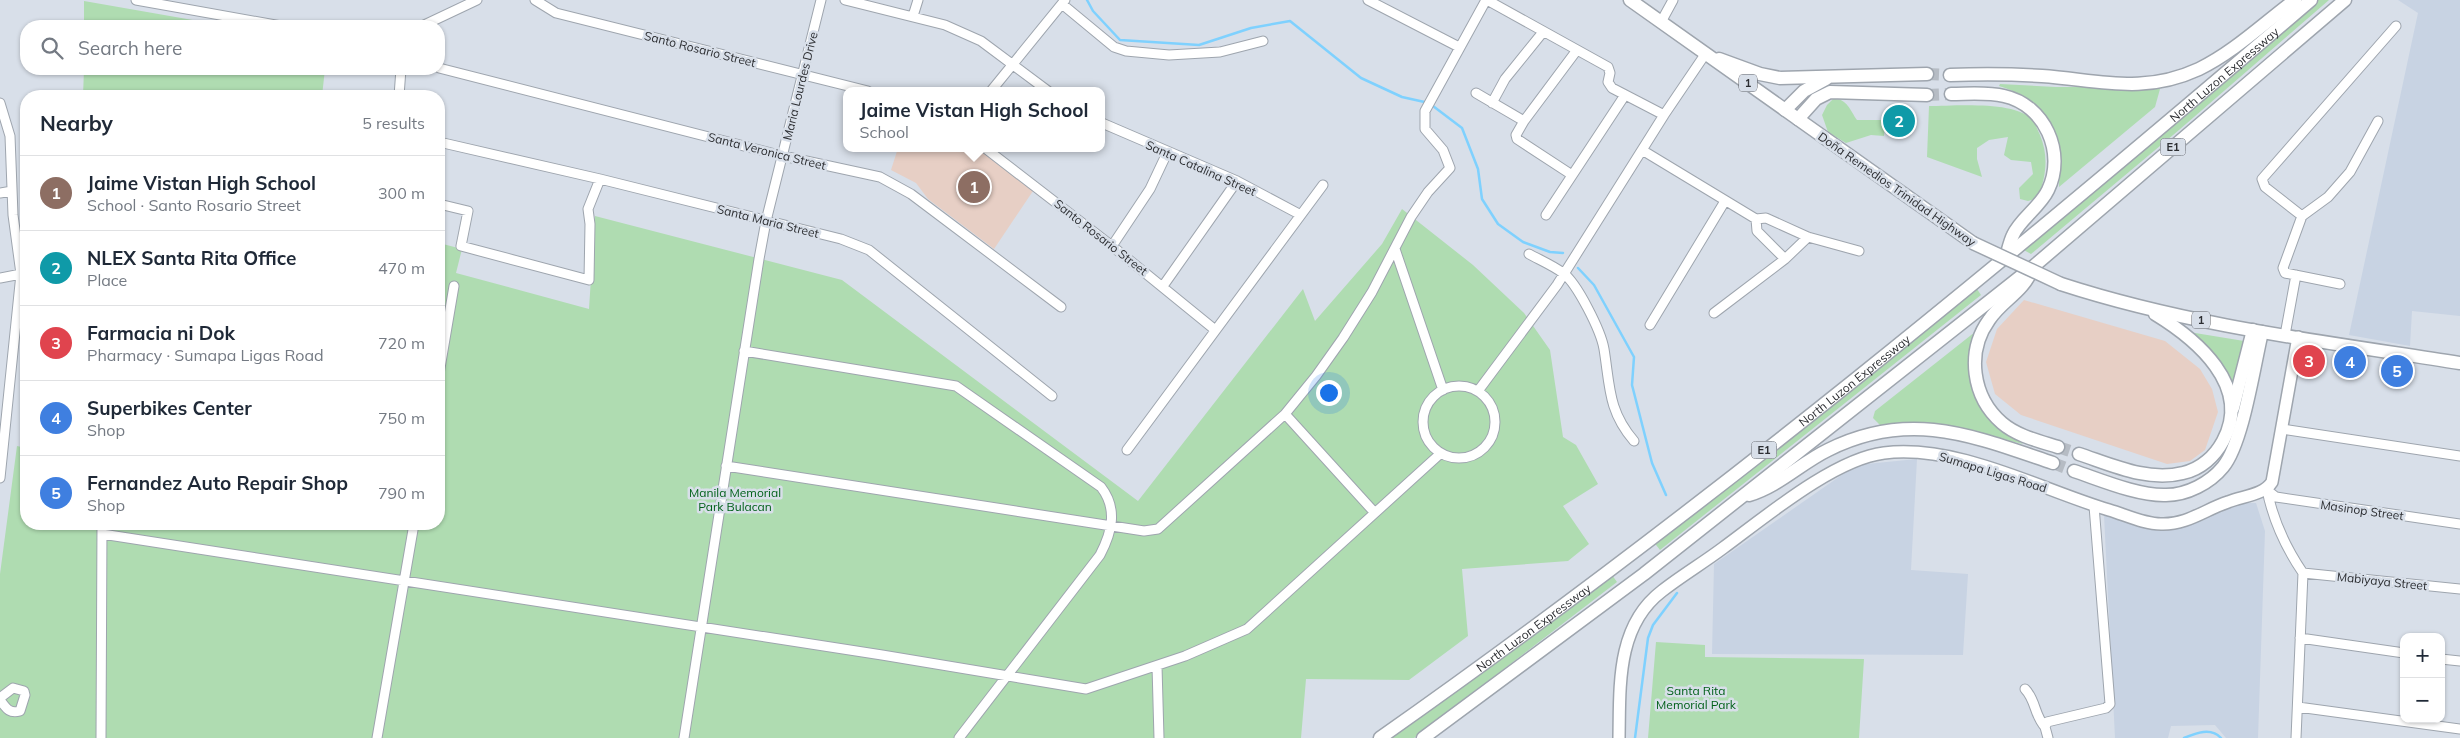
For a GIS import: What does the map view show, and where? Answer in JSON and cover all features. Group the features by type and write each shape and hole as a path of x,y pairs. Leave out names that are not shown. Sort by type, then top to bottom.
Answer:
{"highway":[{"name":"Doña Remedios Trinidad Highway","path":"1630,0 1973,242 2061,284 2148,310 2258,331 2460,363"},
{"path":"1950,74 2044,76 2122,85 2160,82 2198,69 2227,52 2295,0"},
{"name":"North Luzon Expressway","path":"1380,738 1455,685 1816,410 2006,257 2311,0"},
{"name":"North Luzon Expressway","path":"1423,738 1587,618 2034,266 2344,0"},
{"path":"1709,55 1767,76 1780,78 1927,74"},
{"path":"1785,110 1804,91 1831,78"},
{"path":"1798,119 1816,99 1830,92 1928,95"},
{"path":"1951,94 1995,94 2017,100 2039,117 2053,143 2055,164 2050,185 2038,206 2013,234 2006,257"},
{"path":"2034,266 2026,283 1989,319 1976,344 1973,366 1978,385 1990,411 2003,424 2026,437 2058,447"},
{"path":"2148,310 2166,321 2204,352 2220,372 2228,389 2232,413"},
{"path":"2079,454 2148,475 2183,473 2210,459 2226,435 2258,331"},
{"path":"2074,471 2129,488 2166,495 2200,486 2214,476 2224,466 2237,438 2258,331"},
{"path":"1742,497 1764,490 1839,445 1871,434 1898,429 1933,429 1955,433 2053,463"}],"main road":[{"path":"2267,490 2272,482 2282,429 2292,336"},
{"name":"Sumapa Ligas Road","path":"1619,738 1624,654 1630,632 1638,616 1660,592 1832,472 1881,453 1911,450 1942,454 2023,479 2094,506 2146,522 2162,524 2186,521 2220,504 2267,490"}],"street":[{"path":"136,0 248,20"},
{"path":"435,20 477,0"},
{"name":"Santo Rosario Street","path":"535,0 556,13 852,87"},
{"name":"Maria Lourdes Drive","path":"684,738 766,221 821,0"},
{"path":"845,0 945,25 981,41 1043,87"},
{"path":"913,16 918,0"},
{"path":"1368,0 1459,47"},
{"path":"726,466 1144,531 1158,529 1285,414 1343,338 1372,292 1411,217 1428,192 1450,168 1443,150 1425,129 1425,111 1459,47 1487,0 1608,67 1610,73 1609,86 1664,115"},
{"path":"1661,22 1673,0"},
{"path":"994,87 1064,2 1114,47 1126,51 1169,55 1211,52 1263,41"},
{"path":"2302,216 2264,186 2262,179 2396,26"},
{"path":"1492,103 1505,79 1543,32"},
{"path":"1572,174 1517,139 1516,135 1524,121 1577,50"},
{"path":"1478,391 1534,319 1664,115 1709,55"},
{"name":"Santa Veronica Street","path":"445,70 783,156 880,177 897,185 1061,308"},
{"path":"399,90 401,75"},
{"path":"1476,93 1524,121"},
{"path":"1546,215 1625,95"},
{"path":"0,104 10,136 12,191 20,265"},
{"path":"2340,284 2296,276 2286,273 2283,268 2302,216 2328,197 2350,172 2378,121"},
{"name":"Santa Catalina Street","path":"1105,124 1167,153 1236,181 1299,214"},
{"name":"Santa Maria Street","path":"445,143 600,179 841,239 869,250 1052,396"},
{"path":"1642,150 1756,219 1766,218 1808,237 1859,251"},
{"name":"Santo Rosario Street","path":"990,152 1163,286 1214,329"},
{"path":"1112,246 1150,189 1167,153"},
{"path":"445,206 468,212 461,246 589,280 590,224 588,209 600,179"},
{"path":"1163,286 1236,181"},
{"path":"1127,450 1214,329 1323,184"},
{"path":"0,193 12,191"},
{"path":"1650,325 1726,201"},
{"path":"1756,219 1758,231 1785,259"},
{"path":"1714,313 1785,259 1808,237"},
{"path":"1395,248 1443,390"},
{"path":"1529,254 1564,274 1588,307 1603,346 1612,408 1624,431 1634,442"},
{"path":"0,278 20,274"},
{"path":"2292,336 2296,276"},
{"path":"0,478 3,422 20,282"},
{"path":"445,339 454,286"},
{"path":"744,351 956,386 1101,487 1110,498 1112,526 1100,555 959,738"},
{"path":"1460,387 1478,391 1487,399 1493,410 1495,421 1493,433 1488,444 1479,452 1468,457 1458,458 1441,453 1430,442 1424,427 1428,406 1443,390 1460,387"},
{"path":"1285,414 1375,513"},
{"path":"2282,429 2460,456"},
{"path":"102,534 1008,675 1086,689 1157,666 1247,629 1441,453"},
{"path":"2267,490 2272,515 2294,560 2303,573 2296,738"},
{"name":"Masinop Street","path":"2267,490 2276,497 2460,524"},
{"path":"2045,727 2047,722 2106,708 2110,704 2094,506"},
{"path":"101,738 102,530"},
{"path":"378,738 413,530"},
{"name":"Mabiyaya Street","path":"2303,573 2460,589"},
{"path":"2300,638 2400,652"},
{"path":"2445,659 2460,661"},
{"path":"1157,666 1160,738"},
{"path":"2025,689 2033,698 2038,719 2045,727 2048,738"},
{"path":"2298,707 2460,729"}],"shaded area":[{"path":"2398,0 2460,0 2460,316 2412,311 2410,346 2349,335 2418,13"},
{"path":"897,152 986,152 1033,191 994,249 928,199 916,183 891,170"},
{"path":"2024,300 2165,341 2200,369 2212,389 2218,412 2205,450 2190,461 2167,464 2021,415 1995,394 1986,362 1997,329"},
{"path":"1917,459 1911,570 1968,574 1963,655 1712,654 1714,564 1856,465"},
{"path":"2239,503 2256,503 2265,531 2258,738 2226,738 2215,725 2171,726 2168,738 2115,738 2104,515 2159,531 2180,528"}],"green space":[{"path":"2313,0 2329,0 2179,130 2031,254 2022,249"},
{"path":"84,1 193,20 84,20"},
{"path":"84,75 324,75 323,90 83,90"},
{"path":"2000,84 2056,87 2157,87 2160,89 2155,107 2059,187 2058,151 2050,123 2043,111 2032,102 2017,93 1999,86"},
{"path":"1833,99 1842,100 1857,120 1885,120 1884,136 1871,135 1846,143 1828,132 1822,115 1827,105"},
{"path":"1969,105 2000,107 2025,114 2035,124 2045,151 2045,174 2038,198 2028,201 2020,199 2019,188 2033,174 2031,162 2011,160 2004,155 2008,137 1989,140 1977,148 1977,159 1982,177 1927,157 1929,106"},
{"name":"Manila Memorial Park Bulacan","path":"1402,209 1473,265 1524,313 1550,350 1563,437 1576,445 1598,484 1563,506 1589,544 1568,561 1462,569 1468,636 1409,680 1306,679 1301,738 0,738 0,574 17,446 20,447 20,530 445,530 445,245 462,249 456,273 589,309 595,216 842,280 1138,501 1303,289 1315,321 1382,244"},
{"path":"1977,289 1981,295 1660,550 1653,541"},
{"path":"1975,332 1971,368 1977,397 1984,410 1994,422 2023,444 1955,428 1882,427 1873,418 1875,411"},
{"path":"2189,332 2244,341 2233,390"},
{"path":"1612,575 1617,582 1414,738 1389,738"},
{"name":"Santa Rita Memorial Park","path":"1656,642 1705,645 1705,657 1864,659 1859,738 1648,738"}],"waterway":[{"path":"1087,0 1093,11 1120,40 1199,45 1251,28 1290,21 1361,78 1402,97 1429,103 1462,128 1478,169 1482,199 1498,224 1523,242 1550,252 1563,253"},
{"path":"1578,268 1594,285 1634,357 1632,385 1652,463 1666,495"},
{"path":"1635,738 1648,638 1653,625 1677,593"},
{"path":"2184,738 2208,732 2221,738"}],"tunnel":[{"path":"1927,74 1950,75"},
{"path":"1927,95 1951,94"},
{"path":"2058,447 2079,454"},
{"path":"2053,463 2074,471"}],"place":[{"name":"NLEX Santa Rita Office","path":"1899,121"},
{"name":"Jaime Vistan High School","path":"974,187"},
{"name":"Farmacia ni Dok","path":"2309,361"},
{"name":"Superbikes Center","path":"2350,362"},
{"name":"Fernandez Auto Repair Shop","path":"2397,371"}]}
